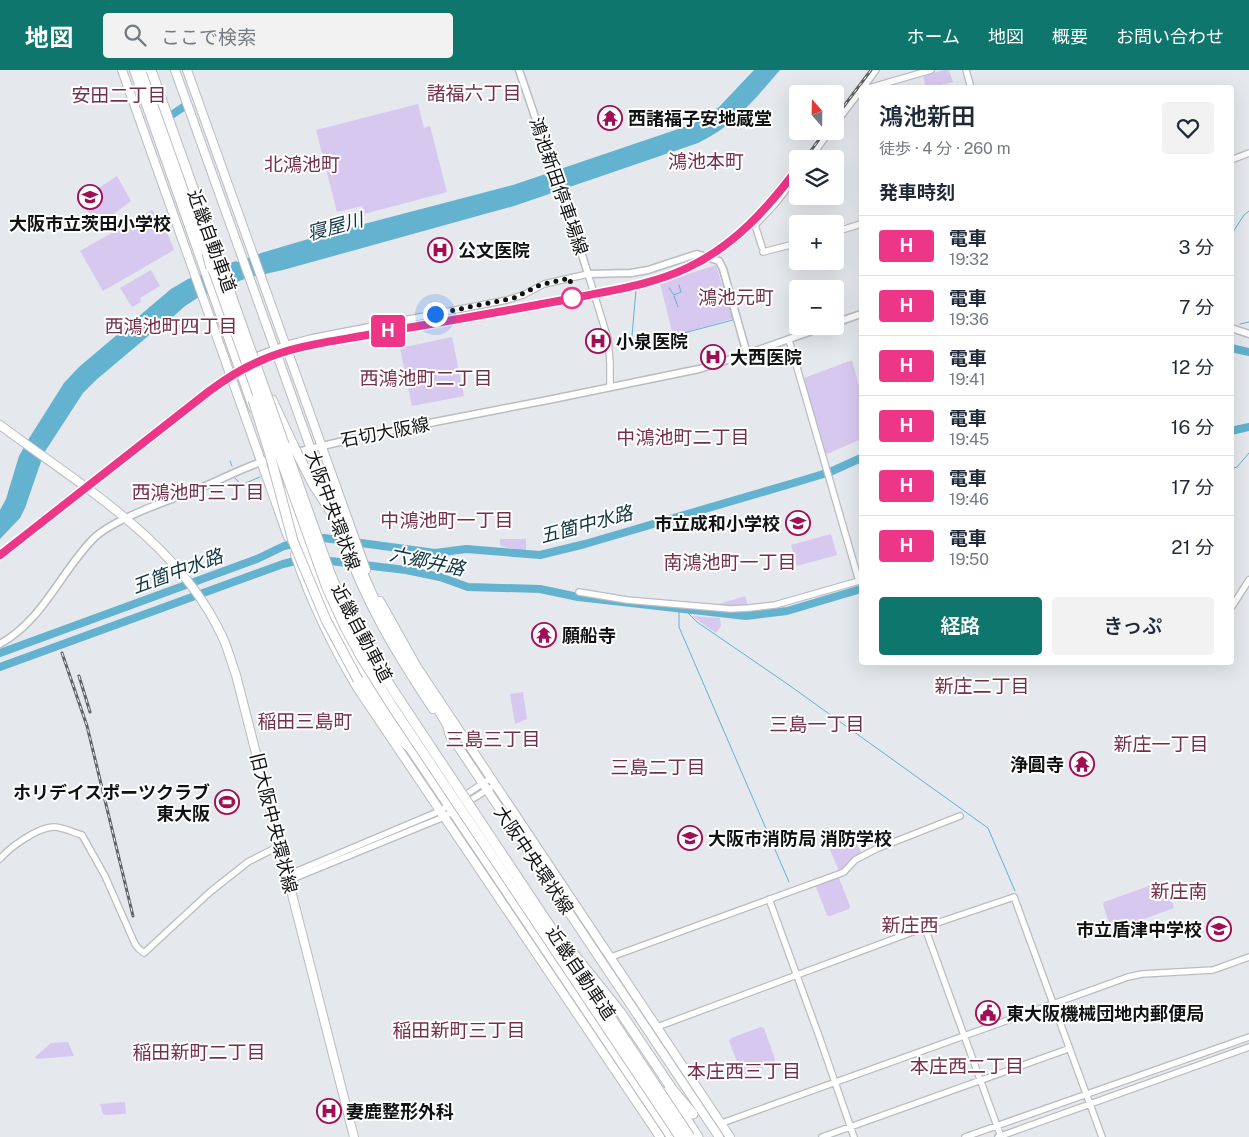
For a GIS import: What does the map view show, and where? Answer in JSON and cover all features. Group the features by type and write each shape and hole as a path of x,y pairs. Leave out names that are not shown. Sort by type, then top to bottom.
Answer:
{"highway":[{"name":"近畿自動車道","path":"142,70 322,577 346,629 392,706 680,1137"},
{"name":"近畿自動車道","path":"152,71 330,573 351,621 367,650 690,1137"},
{"path":"207,252 269,451 292,537 326,620 358,680 391,729 410,748"},
{"path":"258,368 308,475 344,532 377,606 400,649 441,714 451,737"},
{"path":"532,899 621,1013 672,1088 693,1114"},
{"path":"591,988 597,988 602,992 698,1137"}],"main road":[{"path":"124,70 163,152 173,190 176,222"},
{"path":"124,70 296,560 320,617 349,673 628,1092 660,1137"},
{"path":"134,70 306,559 346,647 376,698 670,1137"},
{"name":"大阪中央環状線","path":"175,70 207,155 343,540 369,603 387,638 451,737 719,1137"},
{"path":"182,70 188,102"},
{"path":"187,70 355,542 385,612 404,646 730,1137"},
{"name":"鴻池新田停車場線","path":"519,70 545,146 557,169 564,190 566,208 588,274"},
{"path":"207,155 223,185 238,223 245,232"},
{"path":"588,274 631,273 648,270 697,254 719,261 723,269 747,354"},
{"path":"844,320 859,315"},
{"path":"1234,329 1249,334"},
{"name":"石切大阪線","path":"0,644 18,632 35,616 92,540 101,532 126,518 261,462 310,448 699,368 802,335"},
{"name":"旧大阪中央環状線","path":"0,425 126,518 157,546 194,589 222,636 236,675 354,1137"},
{"path":"514,830 537,855 574,903"},
{"path":"529,925 549,971"},
{"path":"598,938 615,973 636,1007 641,1020"},
{"path":"628,1092 670,1137"}],"street":[{"path":"865,85 876,70"},
{"path":"879,85 930,70"},
{"path":"966,70 970,85"},
{"path":"844,112 859,93"},
{"path":"1234,159 1249,154"},
{"path":"789,186 776,204 756,225 763,249 789,245"},
{"path":"844,229 859,225"},
{"path":"228,369 284,345 507,300 523,295 546,283 588,274 608,342 610,387"},
{"path":"579,592 627,600 731,609 775,605 859,581 789,340"},
{"path":"1234,603 1249,580"},
{"path":"288,877 297,877 442,814 493,781"},
{"path":"610,957 844,872 855,860 876,849 960,816"},
{"path":"0,859 6,852 38,831 55,827 82,835 114,893 135,944 144,953 217,886 248,862 279,846"},
{"path":"657,1027 1014,897 1102,1137"},
{"path":"769,899 854,1137"},
{"path":"925,928 1000,1137 1249,1046"},
{"path":"722,1123 1128,977 1142,974 1213,970 1249,957"},
{"path":"965,1137 1249,1037"},
{"path":"822,1137 1068,1048"}],"shaded area":[{"path":"949,70 953,82 941,85 925,85 923,76"},
{"path":"418,104 424,128 430,126 447,192 364,214 362,206 337,212 316,130"},
{"path":"117,176 131,201 107,219 91,215 83,205 85,197"},
{"path":"152,210 165,229 174,250 103,291 80,251"},
{"path":"716,265 732,319 673,336 660,283"},
{"path":"151,270 160,286 140,298 141,302 132,307 120,288"},
{"path":"452,337 464,396 412,406 400,348"},
{"path":"852,360 859,386 859,440 825,455 804,378"},
{"path":"831,534 837,555 797,566 791,545"},
{"path":"500,539 526,539 526,551 504,547 500,545"},
{"path":"745,596 748,606 720,606 719,604"},
{"path":"692,616 720,618 721,626 716,633"},
{"path":"523,692 527,719 515,724 510,694"},
{"path":"836,840 848,848 856,843 862,853 849,860 842,870 839,871 828,845"},
{"path":"837,876 850,906 849,909 830,916 827,915 816,887 818,884"},
{"path":"1163,881 1166,882 1174,908 1114,930 1111,928 1103,905 1104,902"},
{"path":"761,1027 764,1028 775,1059 774,1063 744,1074 741,1072 729,1041 731,1038"},
{"path":"68,1042 74,1056 37,1059 35,1057 51,1043"},
{"path":"125,1102 126,1114 103,1114 100,1104"}],"water":[{"path":"754,70 780,70 733,121 698,143 514,206 283,270 247,278 199,297 185,306 166,323 161,331 153,332 83,393 44,453 20,518 0,539 0,510 6,499 19,456 64,383 79,367 171,289 188,279 201,275 201,273 261,253 513,185 693,124 719,107"}],"waterway":[{"path":"164,120 185,106"},
{"path":"1234,230 1244,215 1249,211"},
{"path":"636,290 631,347 733,320 718,265"},
{"path":"669,288 674,295 681,292 679,285"},
{"path":"674,296 678,307"},
{"path":"1240,324 1249,322"},
{"name":"五箇中水路","path":"1234,349 1249,352"},
{"name":"六郷井路","path":"1234,430 1249,427"},
{"path":"1234,468 1249,453"},
{"name":"五箇中水路","path":"0,653 257,559 284,546 324,538 435,553 466,549 540,555 585,544 797,482 830,472 859,459"},
{"path":"230,461 232,466"},
{"path":"235,478 241,485 260,477"},
{"name":"六郷井路","path":"0,667 283,564 303,559"},
{"name":"六郷井路","path":"322,560 406,570 440,577 468,587 540,589 578,597 746,616 787,611 859,590"},
{"path":"679,610 679,627 789,882"},
{"path":"685,610 697,622 786,683 988,828 1015,891"}],"railway":[{"path":"860,85 871,70"},
{"path":"844,106 859,86"},
{"path":"811,150 819,140"},
{"path":"0,552 206,390 251,363 300,345 620,286 669,273 700,258 729,239 754,216 789,175"},
{"path":"62,653 87,726 133,916"},
{"path":"79,676 90,712"}],"train":[{"name":"H","path":"0,555 208,392 234,374 258,361 301,347 550,303 623,288 670,275 700,261 741,234 769,205 789,179"}],"place":[{"name":"西諸福子安地蔵堂","path":"610,118"},
{"name":"大阪市立茨田小学校","path":"90,197"},
{"name":"公文医院","path":"440,250"},
{"name":"小泉医院","path":"598,341"},
{"name":"大西医院","path":"713,357"},
{"name":"市立成和小学校","path":"798,523"},
{"name":"願船寺","path":"544,635"},
{"name":"浄圓寺","path":"1082,764"},
{"name":"ホリデイスポーツクラブ 東大阪","path":"227,802"},
{"name":"大阪市消防局 消防学校","path":"690,838"},
{"name":"市立盾津中学校","path":"1219,929"},
{"name":"東大阪機械団地内郵便局","path":"988,1013"},
{"name":"妻鹿整形外科","path":"329,1111"}],"district":[{"name":"諸福六丁目","path":"474,93"},
{"name":"安田二丁目","path":"119,95"},
{"name":"鴻池本町","path":"706,161"},
{"name":"北鴻池町","path":"302,164"},
{"name":"鴻池元町","path":"736,297"},
{"name":"西鴻池町四丁目","path":"171,326"},
{"name":"西鴻池町二丁目","path":"426,378"},
{"name":"中鴻池町二丁目","path":"683,437"},
{"name":"西鴻池町三丁目","path":"198,492"},
{"name":"中鴻池町一丁目","path":"447,520"},
{"name":"南鴻池町一丁目","path":"730,562"},
{"name":"新庄二丁目","path":"982,686"},
{"name":"稲田三島町","path":"305,721"},
{"name":"三島一丁目","path":"817,724"},
{"name":"三島三丁目","path":"493,739"},
{"name":"新庄一丁目","path":"1161,744"},
{"name":"三島二丁目","path":"658,767"},
{"name":"新庄南","path":"1179,891"},
{"name":"新庄西","path":"910,925"},
{"name":"稲田新町三丁目","path":"459,1030"},
{"name":"稲田新町二丁目","path":"199,1052"},
{"name":"本庄西二丁目","path":"967,1066"},
{"name":"本庄西三丁目","path":"744,1071"}],"route":[{"path":"435,314 514,298 540,285 570,278 572,298"}],"water label":[{"name":"寝屋川","path":"335,226"}]}
